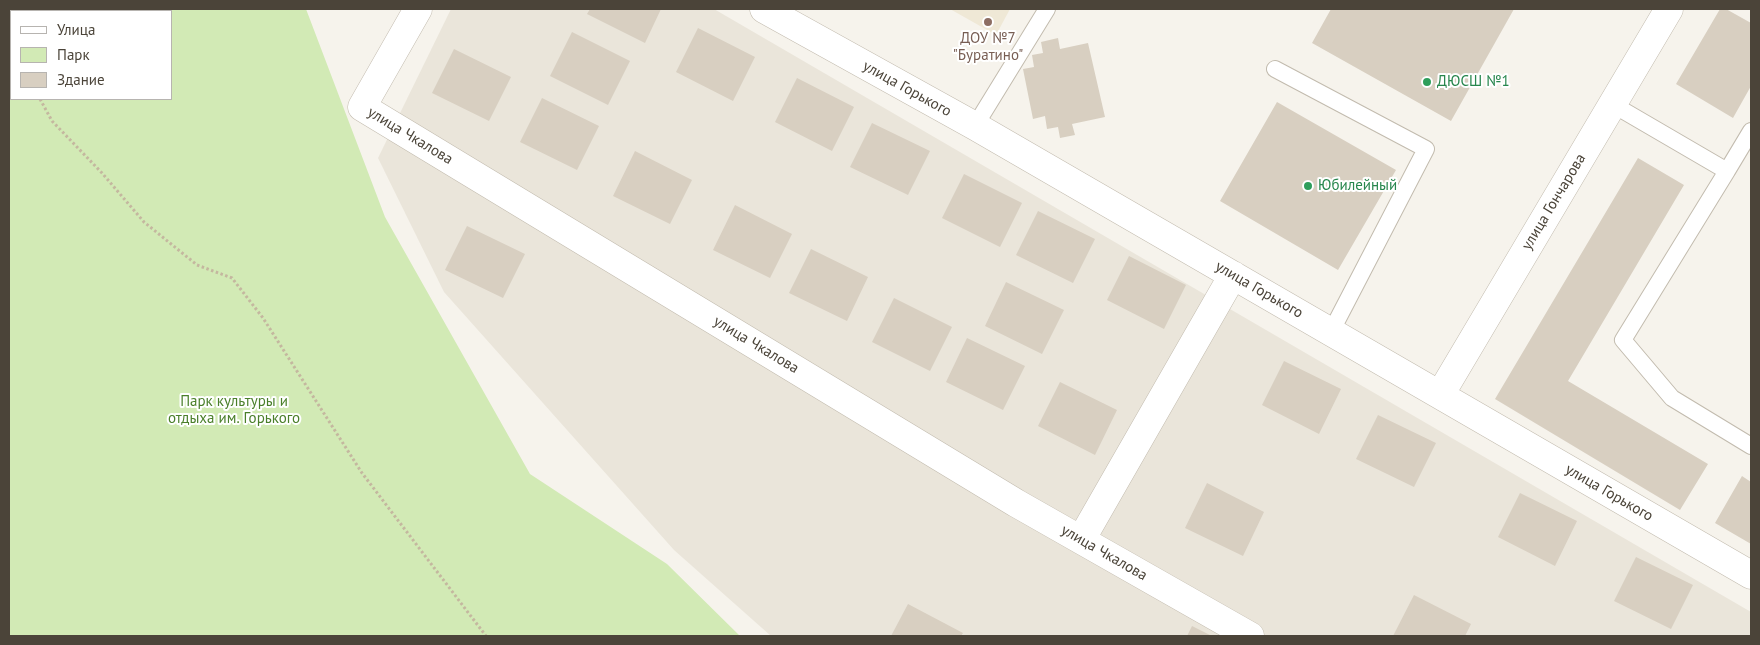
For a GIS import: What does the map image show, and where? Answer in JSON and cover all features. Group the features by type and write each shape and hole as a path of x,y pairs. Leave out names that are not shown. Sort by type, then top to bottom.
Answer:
{"street":[{"name":"улица Чкалова","path":"418,9 362,107 1016,503 1250,636"},
{"name":"улица Горького","path":"764,9 975,126 1751,575"},
{"name":"улица Гончарова","path":"1440,395 1669,9"},
{"path":"1081,540 1233,275"}],"lane":[{"path":"975,126 1047,9"},
{"path":"1275,69 1426,149 1331,332"},
{"path":"1612,104 1727,171"},
{"path":"1751,131 1623,340 1672,398 1751,446"}],"path":[{"path":"41,100 52,121 102,173 144,222 197,265 232,278 263,318 362,473 486,636"}],"shaded area":[{"path":"451,9 714,9 1751,612 1751,636 771,636 674,550 444,292 378,158"},
{"name":"ДОУ №7 \"Буратино\"","path":"950,9 1010,9 996,35"}],"green space":[{"name":"Парк культуры и отдыха им. Горького","path":"9,9 306,9 385,217 530,474 667,564 740,636 9,636"}],"building":[{"path":"590,9 661,9 645,43 587,14"},
{"name":"ДЮСШ №1","path":"1331,9 1514,9 1451,121 1312,43"},
{"path":"1720,9 1726,9 1751,23 1751,86 1733,118 1676,84"},
{"path":"698,28 755,57 733,101 676,72"},
{"path":"572,32 630,61 608,105 550,76"},
{"path":"1058,38 1060,49 1088,43 1105,117 1072,124 1075,135 1060,138 1058,127 1047,129 1045,116 1033,119 1023,69 1034,67 1032,55 1043,53 1041,42"},
{"path":"454,49 511,77 489,121 432,93"},
{"path":"797,78 854,107 832,151 775,122"},
{"path":"542,98 599,126 577,170 520,142"},
{"name":"Юбилейный","path":"1277,102 1396,170 1338,270 1220,201"},
{"path":"872,123 930,151 908,195 850,167"},
{"path":"635,151 692,180 670,224 613,196"},
{"path":"1638,158 1684,185 1568,381 1708,464 1680,510 1495,399"},
{"path":"964,174 1022,203 1000,247 942,218"},
{"path":"735,205 792,234 770,278 713,250"},
{"path":"1038,211 1095,239 1073,283 1016,255"},
{"path":"467,226 525,254 503,298 445,270"},
{"path":"811,249 868,277 847,321 789,293"},
{"path":"1129,256 1186,285 1164,329 1107,300"},
{"path":"1006,282 1064,310 1042,354 985,326"},
{"path":"894,298 952,327 930,371 872,342"},
{"path":"967,338 1025,366 1003,410 946,382"},
{"path":"1284,361 1341,389 1319,434 1262,405"},
{"path":"1060,382 1117,410 1095,455 1038,426"},
{"path":"1378,415 1436,443 1414,487 1356,459"},
{"path":"1742,476 1751,482 1751,544 1715,523"},
{"path":"1207,483 1264,512 1243,556 1185,528"},
{"path":"1520,493 1577,521 1555,566 1498,537"},
{"path":"1636,557 1693,585 1671,629 1614,601"},
{"path":"1414,595 1471,624 1465,636 1393,636"},
{"path":"908,604 963,633 961,636 891,636"},
{"path":"1192,626 1212,636 1187,636"}],"place":[{"name":"ДОУ №7 \"Буратино\"","path":"988,22"},
{"name":"ДЮСШ №1","path":"1427,82"},
{"name":"Юбилейный","path":"1308,186"}]}
